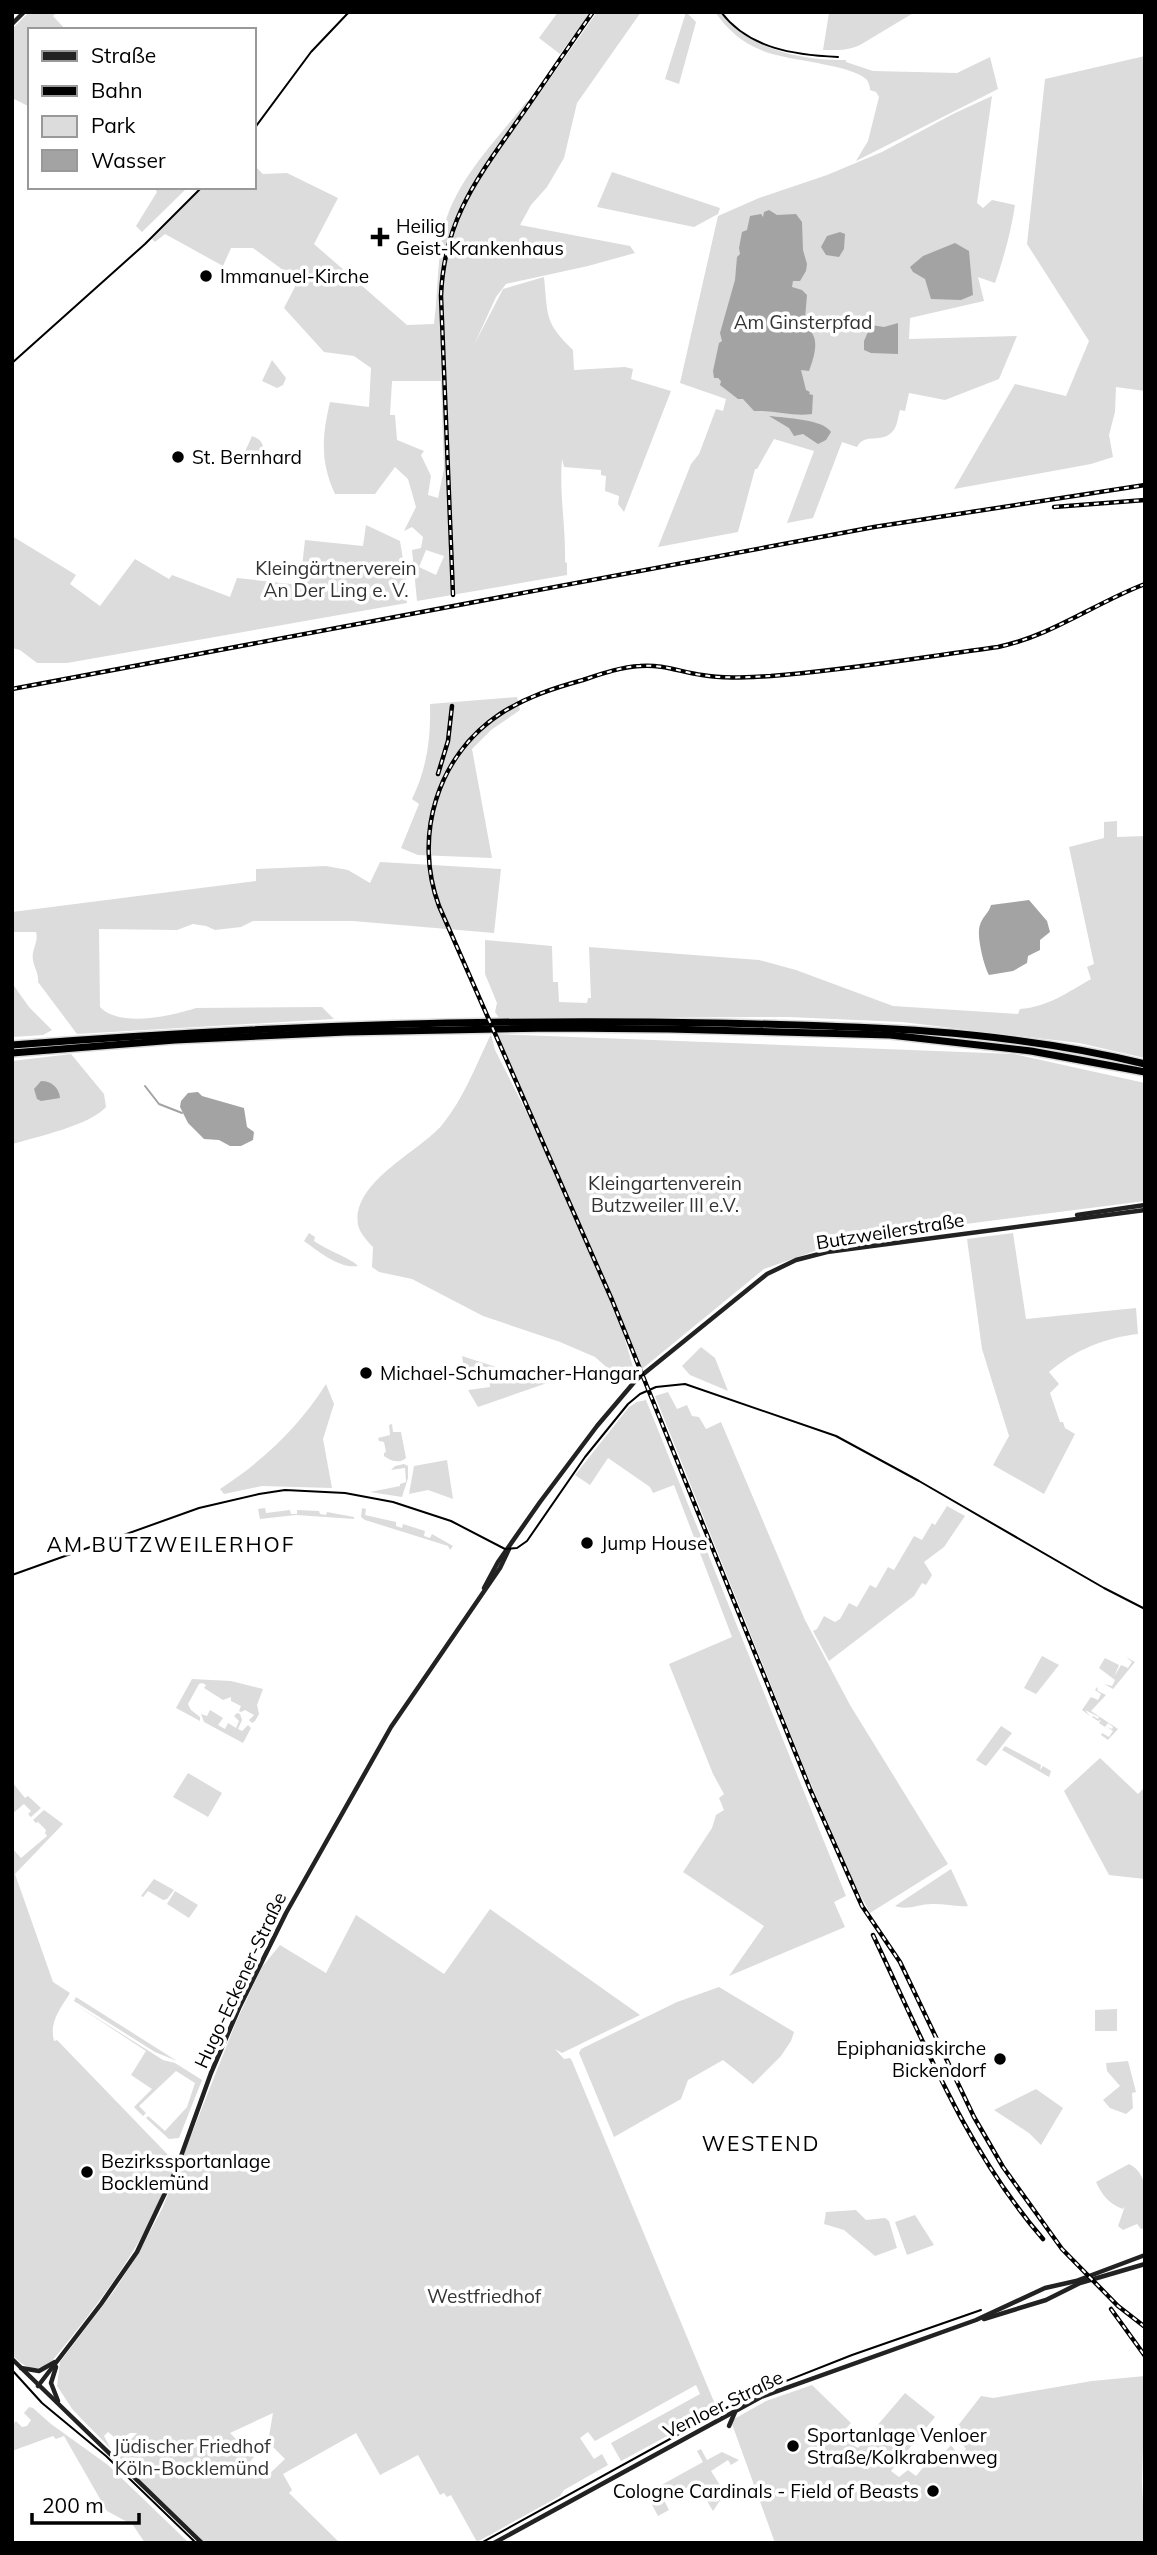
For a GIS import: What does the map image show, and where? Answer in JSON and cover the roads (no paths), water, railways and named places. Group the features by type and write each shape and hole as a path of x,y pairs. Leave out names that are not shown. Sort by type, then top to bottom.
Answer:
{"highway":[{"path":"12,1045 345,1024 668,1022 787,1024 952,1034 1032,1044 1143,1064"},
{"path":"12,1053 175,1040 359,1031 682,1029 890,1035 1031,1051 1145,1072"}],"main road":[{"path":"12,24 24,12"},
{"name":"Butzweilerstraße","path":"624,1393 651,1367 767,1274 796,1260 827,1252 1145,1208"},
{"name":"Hugo-Eckener-Straße","path":"38,2386 119,2278 152,2224 176,2170 211,2073 243,2000 337,1820 391,1727 482,1592 495,1567 592,1432 624,1393"},
{"name":"Venloer Straße","path":"976,2320 1021,2297 1076,2281 1145,2255"},
{"name":"Venloer Straße","path":"495,2543 761,2397 976,2320 1046,2300 1088,2280 1145,2264"},
{"path":"1045,2288 1049,2292 1046,2300"},
{"path":"1021,2297 1017,2305 1021,2308"},
{"path":"19,2367 39,2371 60,2357"},
{"path":"59,2404 51,2384 60,2357"},
{"path":"12,2360 202,2543"},
{"path":"729,2426 736,2411"}],"water":[{"path":"769,210 777,215 796,214 802,222 806,271 800,281 793,281 792,287 807,295 805,319 807,329 815,342 809,371 801,370 806,390 813,395 812,414 754,411 743,399 738,399 720,385 718,378 714,378 719,343 722,341 720,333 735,280 742,232 747,230 750,216 761,214 763,217 764,212"},
{"path":"840,232 845,234 844,249 839,257 826,255 821,247 827,236"},
{"path":"955,243 969,251 973,295 961,300 931,299 925,279 910,267 923,256"},
{"path":"898,323 898,354 871,353 864,350 864,341 871,325 884,327"},
{"path":"769,416 820,424 831,432 826,440 818,444 803,434 794,436 789,428"},
{"path":"1029,900 1047,921 1050,932 1040,940 1040,950 1028,956 1027,963 1013,971 989,975 980,943 979,930 982,920 991,905"},
{"path":"41,1081 54,1085 60,1098 41,1101 37,1099 34,1089"},
{"path":"198,1092 202,1096 244,1108 247,1127 254,1132 253,1140 241,1146 230,1146 219,1140 204,1139 188,1123 180,1107 181,1101 188,1093"}],"waterway":[{"path":"145,1086 159,1104 182,1113"}],"tram line":[{"path":"256,126 311,52 349,12"},
{"path":"721,12 745,34 774,48 838,57"},
{"path":"12,363 145,244 200,189"},
{"path":"12,1575 199,1508 285,1490 345,1493 393,1502 451,1521 505,1549 517,1548 527,1541 585,1457 628,1404 640,1394 656,1387 685,1384 836,1436 1145,1609"},
{"path":"481,2543 748,2396 852,2355 981,2310"},
{"path":"12,2370 42,2403 106,2456 196,2543"}],"railway":[{"path":"453,595 441,296 449,243 457,220 479,177 593,12"},
{"path":"12,689 874,527 1145,485"},
{"path":"1054,507 1145,500"},
{"path":"1145,584 1055,627 998,647 771,676 719,677 656,666 633,667 561,686 500,714 478,731 460,752 446,775 436,800 430,826 429,852 439,906 612,1300 810,1789 862,1906 900,1962 974,2117 1003,2167 1062,2249 1118,2306 1145,2327"},
{"path":"438,774 448,741 452,706"},
{"path":"873,1935 928,2054 969,2131 991,2169 1043,2239"},
{"path":"1111,2309 1145,2356"}],"place":[{"name":"Heilig Geist-Krankenhaus","path":"380,237"},
{"name":"Immanuel-Kirche","path":"206,276"},
{"name":"St. Bernhard","path":"178,457"},
{"name":"Michael-Schumacher-Hangar","path":"366,1373"},
{"name":"Jump House","path":"587,1543"},
{"name":"Epiphaniaskirche Bickendorf","path":"1000,2059"},
{"name":"Bezirkssportanlage Bocklemünd","path":"87,2172"},
{"name":"Sportanlage Venloer Straße/Kolkrabenweg","path":"793,2446"},
{"name":"Cologne Cardinals - Field of Beasts","path":"933,2491"}],"district":[{"name":"AM BUTZWEILERHOF","path":"171,1544"},
{"name":"WESTEND","path":"761,2143"}],"park label":[{"name":"Am Ginsterpfad","path":"803,322"},
{"name":"Kleingärtnerverein An Der Ling e. V.","path":"336,579"},
{"name":"Kleingartenverein Butzweiler III e.V.","path":"665,1194"},
{"name":"Westfriedhof","path":"484,2296"},
{"name":"Jüdischer Friedhof Köln-Bocklemünd","path":"192,2457"}]}
